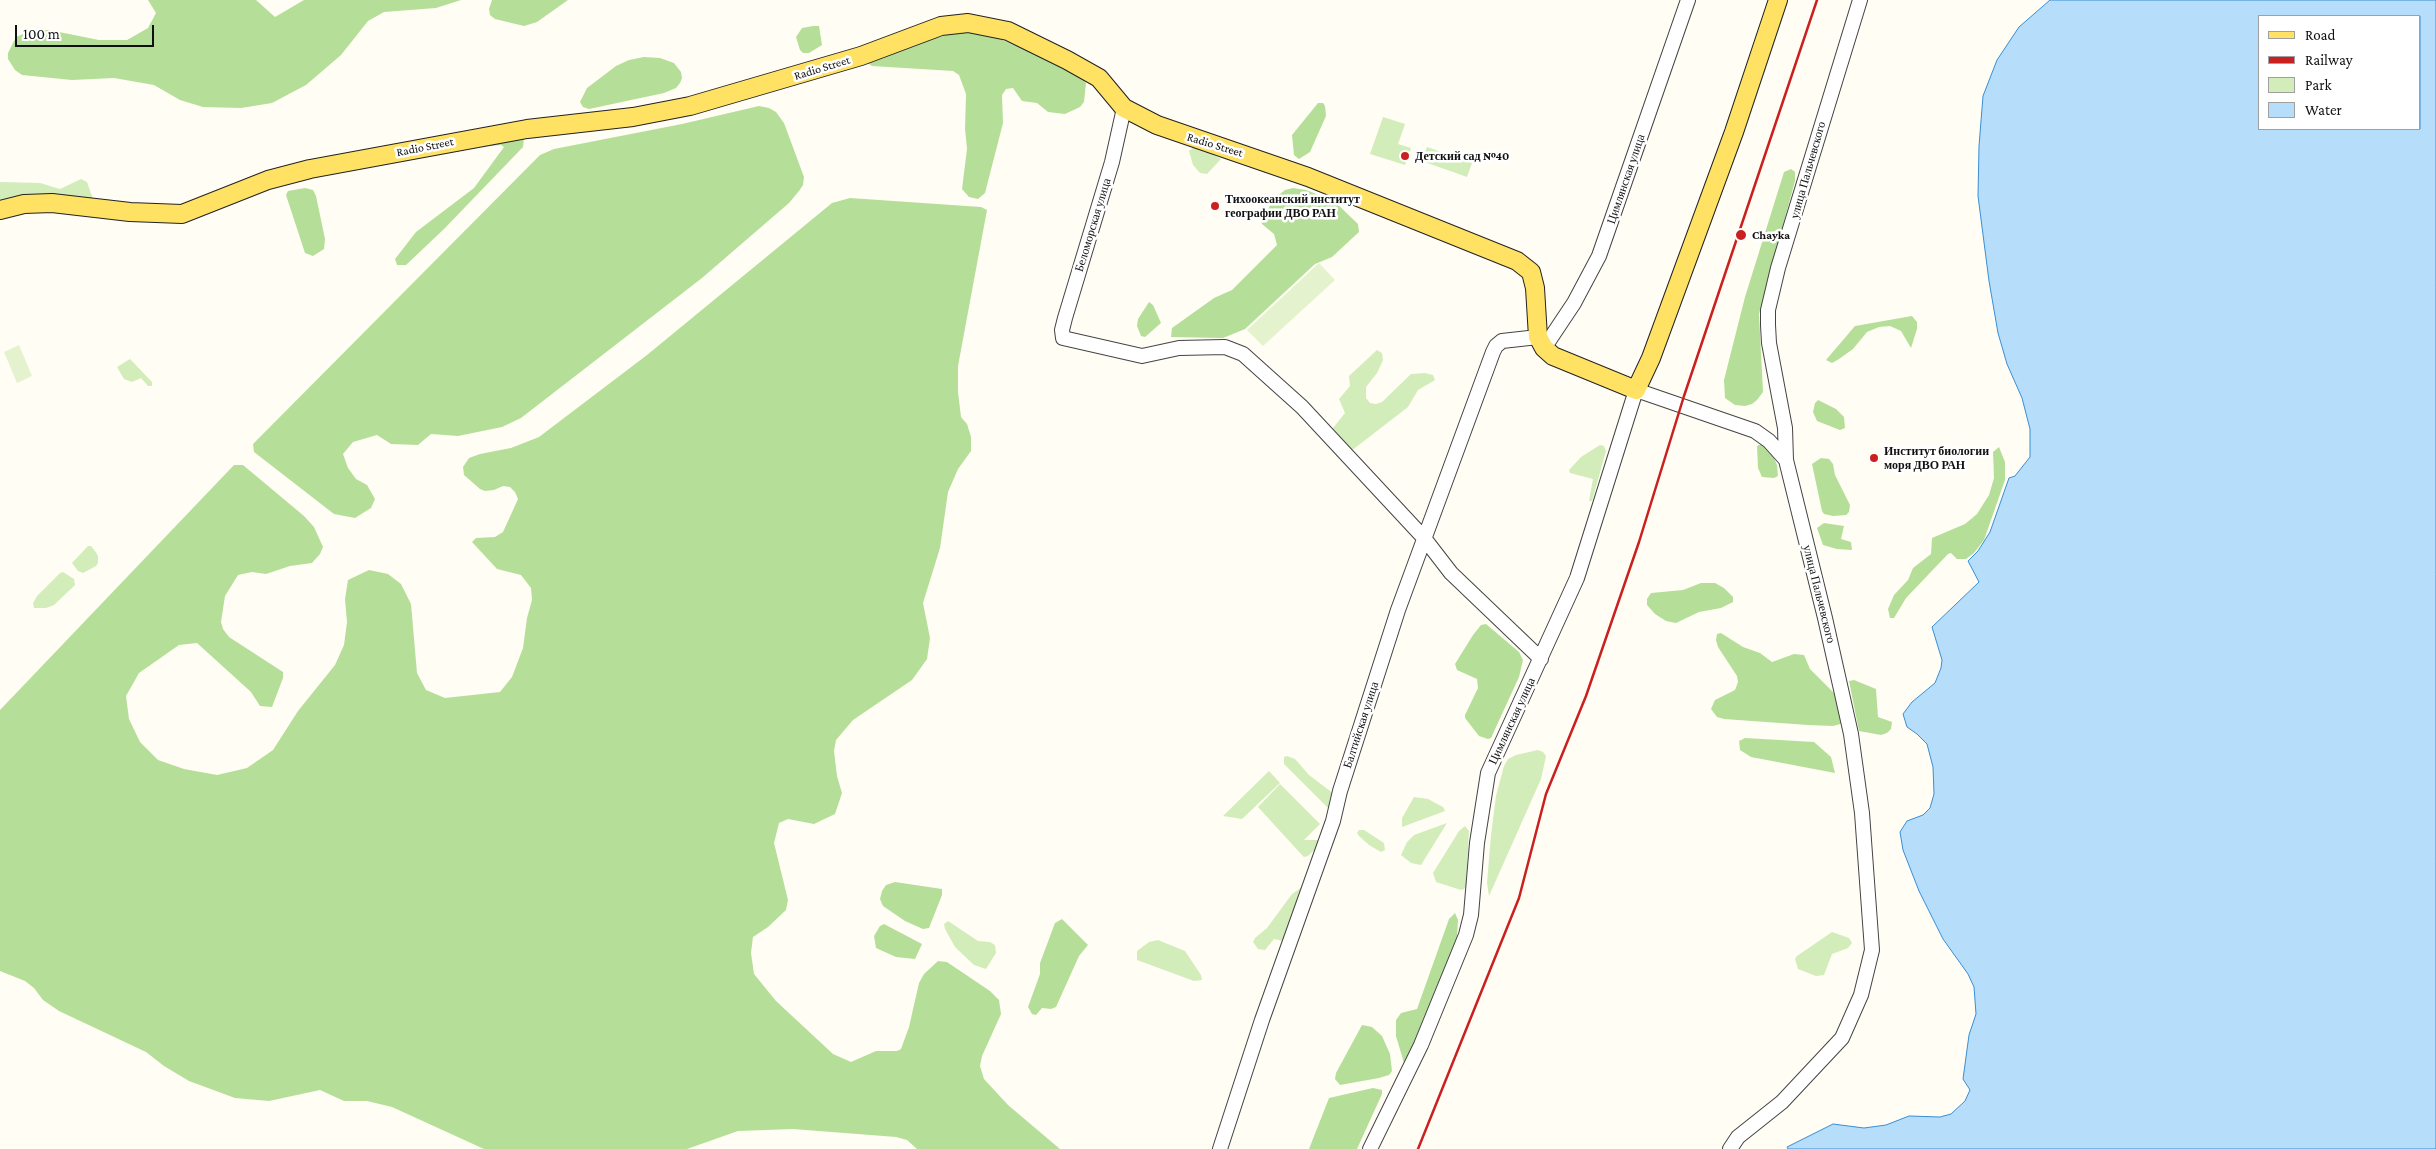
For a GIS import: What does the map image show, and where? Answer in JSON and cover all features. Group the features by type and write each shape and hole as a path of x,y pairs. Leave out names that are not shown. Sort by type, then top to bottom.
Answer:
{"main road":[{"path":"1541,342 1553,356 1636,390 1651,358 1734,132 1778,0"},
{"name":"Radio Street","path":"0,210 24,204 52,203 130,212 182,214 268,180 310,169 527,128 633,117 690,106 842,62 923,32 955,23 984,24 1022,36 1099,78 1124,108 1175,132 1308,177 1517,261 1528,268 1533,277 1541,342"}],"street":[{"name":"Цимлянская улица","path":"1541,342 1574,302 1599,256 1688,0"},
{"name":"улица Пальчевского","path":"1730,1149 1738,1137 1782,1102 1842,1038 1861,995 1872,950 1862,813 1851,734 1786,460 1785,428 1769,343 1768,310 1817,136 1860,0"},
{"name":"Беломорская улица","path":"1124,108 1112,162 1065,318 1062,335 1068,340 1142,356 1179,348 1225,347 1243,354 1302,407 1424,538"},
{"name":"Балтийская улица","path":"1220,1149 1262,1020 1333,821 1340,791 1398,610 1496,346 1502,341 1541,342"},
{"name":"Цимлянская улица","path":"1370,1149 1421,1045 1466,935 1471,915 1478,843 1488,773 1577,578 1636,390"},
{"path":"1636,390 1755,431 1769,440 1786,460"},
{"path":"1424,538 1451,572 1541,659"}],"green space":[{"path":"148,0 256,0 275,17 304,0 461,0 436,8 384,12 368,21 341,55 306,85 272,103 241,108 203,107 180,100 154,85 114,78 72,80 22,75 15,70 8,59 8,53 16,37 33,30 49,30 99,40 127,40 148,28 156,13"},
{"path":"492,0 568,0 537,22 524,26 495,19 490,15 489,9"},
{"path":"819,26 822,45 809,53 803,53 800,50 796,37 802,28"},
{"path":"969,32 998,38 1074,73 1086,83 1084,102 1080,107 1065,114 1048,112 1037,103 1022,101 1013,88 1006,89 1002,95 1003,123 985,193 978,199 969,197 962,189 967,149 965,129 966,94 959,75 953,71 872,66 864,60 868,55 947,35"},
{"path":"644,57 660,58 674,63 681,72 682,78 676,88 664,93 589,109 583,107 580,102 587,88 616,66 629,60"},
{"path":"1318,103 1323,103 1325,106 1326,116 1310,152 1299,159 1294,155 1292,135"},
{"path":"759,106 776,112 784,123 804,177 803,185 799,191 789,203 702,278 521,418 502,427 458,436 431,434 418,445 391,444 377,435 353,442 343,454 348,468 356,479 367,485 375,499 371,508 355,518 334,514 254,452 253,444 540,155 554,149 682,124"},
{"path":"1383,117 1405,124 1398,144 1411,148 1405,165 1370,154"},
{"path":"524,138 523,147 444,229 406,265 397,265 395,259 416,232 474,188 504,147 501,145 468,148"},
{"path":"1195,146 1221,159 1207,174 1200,173 1193,165 1189,151"},
{"path":"1427,147 1472,163 1467,177 1422,161"},
{"path":"1791,169 1795,172 1795,181 1759,314 1763,392 1752,404 1745,406 1735,405 1725,398 1724,380 1745,297 1784,172"},
{"path":"81,179 87,182 93,199 0,204 0,182 40,183 60,189"},
{"path":"305,188 313,190 316,196 325,239 324,249 313,256 305,253 286,195 288,191"},
{"path":"1293,188 1306,190 1334,201 1358,224 1359,232 1332,257 1315,264 1245,329 1223,338 1171,337 1172,328 1214,298 1232,290 1277,245 1274,234 1262,224 1261,220 1275,198 1285,190"},
{"path":"850,198 981,207 987,210 958,366 958,392 961,417 967,424 971,437 971,451 958,469 948,492 940,548 923,603 930,638 927,659 912,680 853,720 836,740 834,751 837,776 842,793 835,814 814,824 788,819 779,823 774,843 788,900 786,910 768,927 753,937 751,953 754,974 776,1001 833,1054 851,1062 876,1051 897,1051 901,1049 909,1027 919,983 924,974 938,961 947,962 990,991 999,1000 1001,1014 982,1056 980,1066 984,1079 1008,1105 1060,1149 917,1149 907,1140 896,1137 793,1129 738,1131 687,1149 484,1149 392,1107 367,1101 344,1101 320,1090 269,1101 235,1098 189,1081 164,1066 146,1052 59,1011 43,1000 34,988 25,981 0,971 0,710 234,465 243,465 304,516 314,527 323,547 312,563 290,566 266,574 252,572 238,575 225,596 221,622 223,629 229,637 283,672 283,678 272,707 260,706 251,692 197,643 179,645 139,673 126,696 129,719 140,742 158,760 184,769 217,775 247,768 273,750 298,711 335,665 344,645 347,622 345,599 348,580 369,570 388,574 401,584 411,604 417,673 426,690 445,698 500,692 512,677 523,648 527,618 532,600 531,588 521,575 497,569 472,542 476,538 495,537 503,532 518,499 510,487 503,486 485,491 480,489 464,475 463,467 469,458 511,448 539,437 647,355 832,203"},
{"path":"1319,263 1335,280 1263,346 1247,330"},
{"path":"1149,302 1153,305 1161,323 1145,337 1141,336 1137,326 1138,319"},
{"path":"1912,316 1917,322 1917,329 1911,348 1901,331 1890,326 1879,327 1867,332 1853,349 1839,359 1832,363 1826,360 1855,326"},
{"path":"19,345 32,376 17,383 4,352"},
{"path":"1377,350 1382,353 1383,360 1377,373 1366,387 1366,398 1370,403 1382,402 1411,374 1425,373 1433,375 1435,380 1418,390 1408,407 1351,451 1333,428 1345,413 1339,399 1350,386 1349,376"},
{"path":"130,359 152,382 152,386 148,386 141,378 132,382 124,379 117,367"},
{"path":"1818,400 1836,409 1844,417 1845,428 1840,430 1817,421 1813,412 1815,403"},
{"path":"1763,443 1772,453 1777,465 1778,476 1774,478 1762,477 1758,468 1757,446"},
{"path":"1600,445 1604,446 1606,451 1592,501 1589,501 1593,479 1570,473 1569,470 1581,457"},
{"path":"1999,447 2005,462 2005,480 1984,540 1974,553 1966,559 1957,559 1951,553 1948,554 1906,598 1894,618 1890,618 1888,609 1894,595 1908,580 1913,568 1931,554 1932,538 1965,524 1977,514 1989,495 1994,478 1993,452"},
{"path":"1821,458 1829,459 1833,464 1835,475 1850,505 1849,512 1846,515 1833,516 1824,514 1822,511 1812,464"},
{"path":"1824,523 1844,526 1841,539 1851,542 1852,550 1837,549 1823,545 1817,528"},
{"path":"88,546 91,546 98,556 98,563 83,573 78,571 72,563"},
{"path":"63,572 74,579 75,585 54,605 46,608 34,608 33,603 37,596"},
{"path":"1701,583 1715,583 1724,588 1733,597 1733,602 1721,608 1699,612 1676,623 1666,621 1655,614 1647,605 1647,599 1651,593 1683,590"},
{"path":"1486,624 1519,652 1523,660 1519,677 1491,738 1488,739 1479,736 1465,718 1478,688 1477,679 1457,670 1455,664 1473,635 1481,625"},
{"path":"1721,633 1743,647 1760,653 1772,662 1794,654 1804,655 1810,669 1838,697 1844,723 1833,726 1808,725 1717,717 1711,709 1715,700 1735,690 1738,682 1737,676 1718,647 1717,634"},
{"path":"1854,680 1876,689 1878,717 1892,722 1891,729 1887,733 1881,735 1859,731 1849,681"},
{"path":"1745,738 1814,742 1831,757 1835,773 1751,757 1740,750 1739,741"},
{"path":"1538,750 1546,756 1541,779 1489,896 1487,883 1491,835 1496,796 1504,766 1508,759 1516,755"},
{"path":"1287,756 1295,759 1309,775 1334,794 1329,809 1284,764 1284,757"},
{"path":"1269,771 1280,783 1242,819 1223,816"},
{"path":"1280,784 1320,824 1304,840 1325,840 1308,856 1304,857 1258,807"},
{"path":"1414,797 1428,799 1443,807 1445,811 1402,827 1402,818"},
{"path":"1447,823 1421,865 1411,863 1401,855 1407,842 1414,835"},
{"path":"1465,826 1469,831 1466,886 1461,890 1436,882 1433,873 1459,831"},
{"path":"1359,830 1364,830 1384,843 1385,850 1381,852 1369,845 1357,833"},
{"path":"895,882 942,889 942,895 929,928 923,929 905,921 883,906 880,899 882,891 886,885"},
{"path":"1302,887 1283,941 1274,939 1265,950 1258,949 1253,942 1255,938 1267,928 1292,894"},
{"path":"1455,913 1458,920 1457,937 1434,1000 1406,1063 1404,1063 1396,1036 1396,1020 1401,1013 1417,1009 1449,919"},
{"path":"1062,919 1088,945 1079,956 1056,1007 1051,1009 1042,1008 1036,1015 1032,1014 1028,1007 1040,974 1040,963 1055,923"},
{"path":"948,921 978,941 990,942 995,945 996,953 986,969 974,965 955,947 945,929 944,924"},
{"path":"884,924 922,944 915,959 896,957 876,948 874,936 880,926"},
{"path":"1832,932 1849,938 1852,943 1848,948 1832,954 1824,975 1816,976 1798,969 1795,959 1797,956"},
{"path":"1158,940 1185,951 1201,975 1202,980 1194,981 1137,960 1137,951 1149,942"},
{"path":"1362,1025 1372,1027 1382,1036 1390,1054 1392,1071 1389,1075 1379,1078 1340,1085 1335,1079 1336,1073"},
{"path":"1373,1088 1382,1090 1382,1094 1357,1149 1309,1149 1329,1098"}],"water":[{"path":"2050,0 2436,0 2436,1149 1788,1149 1787,1147 1833,1124 1864,1128 1886,1125 1909,1116 1940,1117 1951,1114 1965,1101 1970,1090 1963,1079 1969,1035 1976,1014 1974,987 1968,974 1943,939 1919,891 1903,850 1900,832 1907,821 1923,815 1930,808 1934,794 1933,767 1927,744 1907,727 1903,714 1912,702 1935,683 1942,660 1932,627 1979,582 1968,561 1978,551 1990,532 2009,478 2015,476 2030,457 2030,429 2022,398 2007,364 1998,333 1978,196 1983,96 1997,60 2019,27"}],"railway":[{"path":"1418,1149 1519,898 1546,794 1586,696 1639,542 1684,396 1817,0"}],"place":[{"name":"Детский сад №40","path":"1405,156"},
{"name":"Тихоокеанский институт географии ДВО РАН","path":"1215,206"},
{"name":"Chayka","path":"1741,235"},
{"name":"Институт биологии моря ДВО РАН","path":"1874,458"}]}
